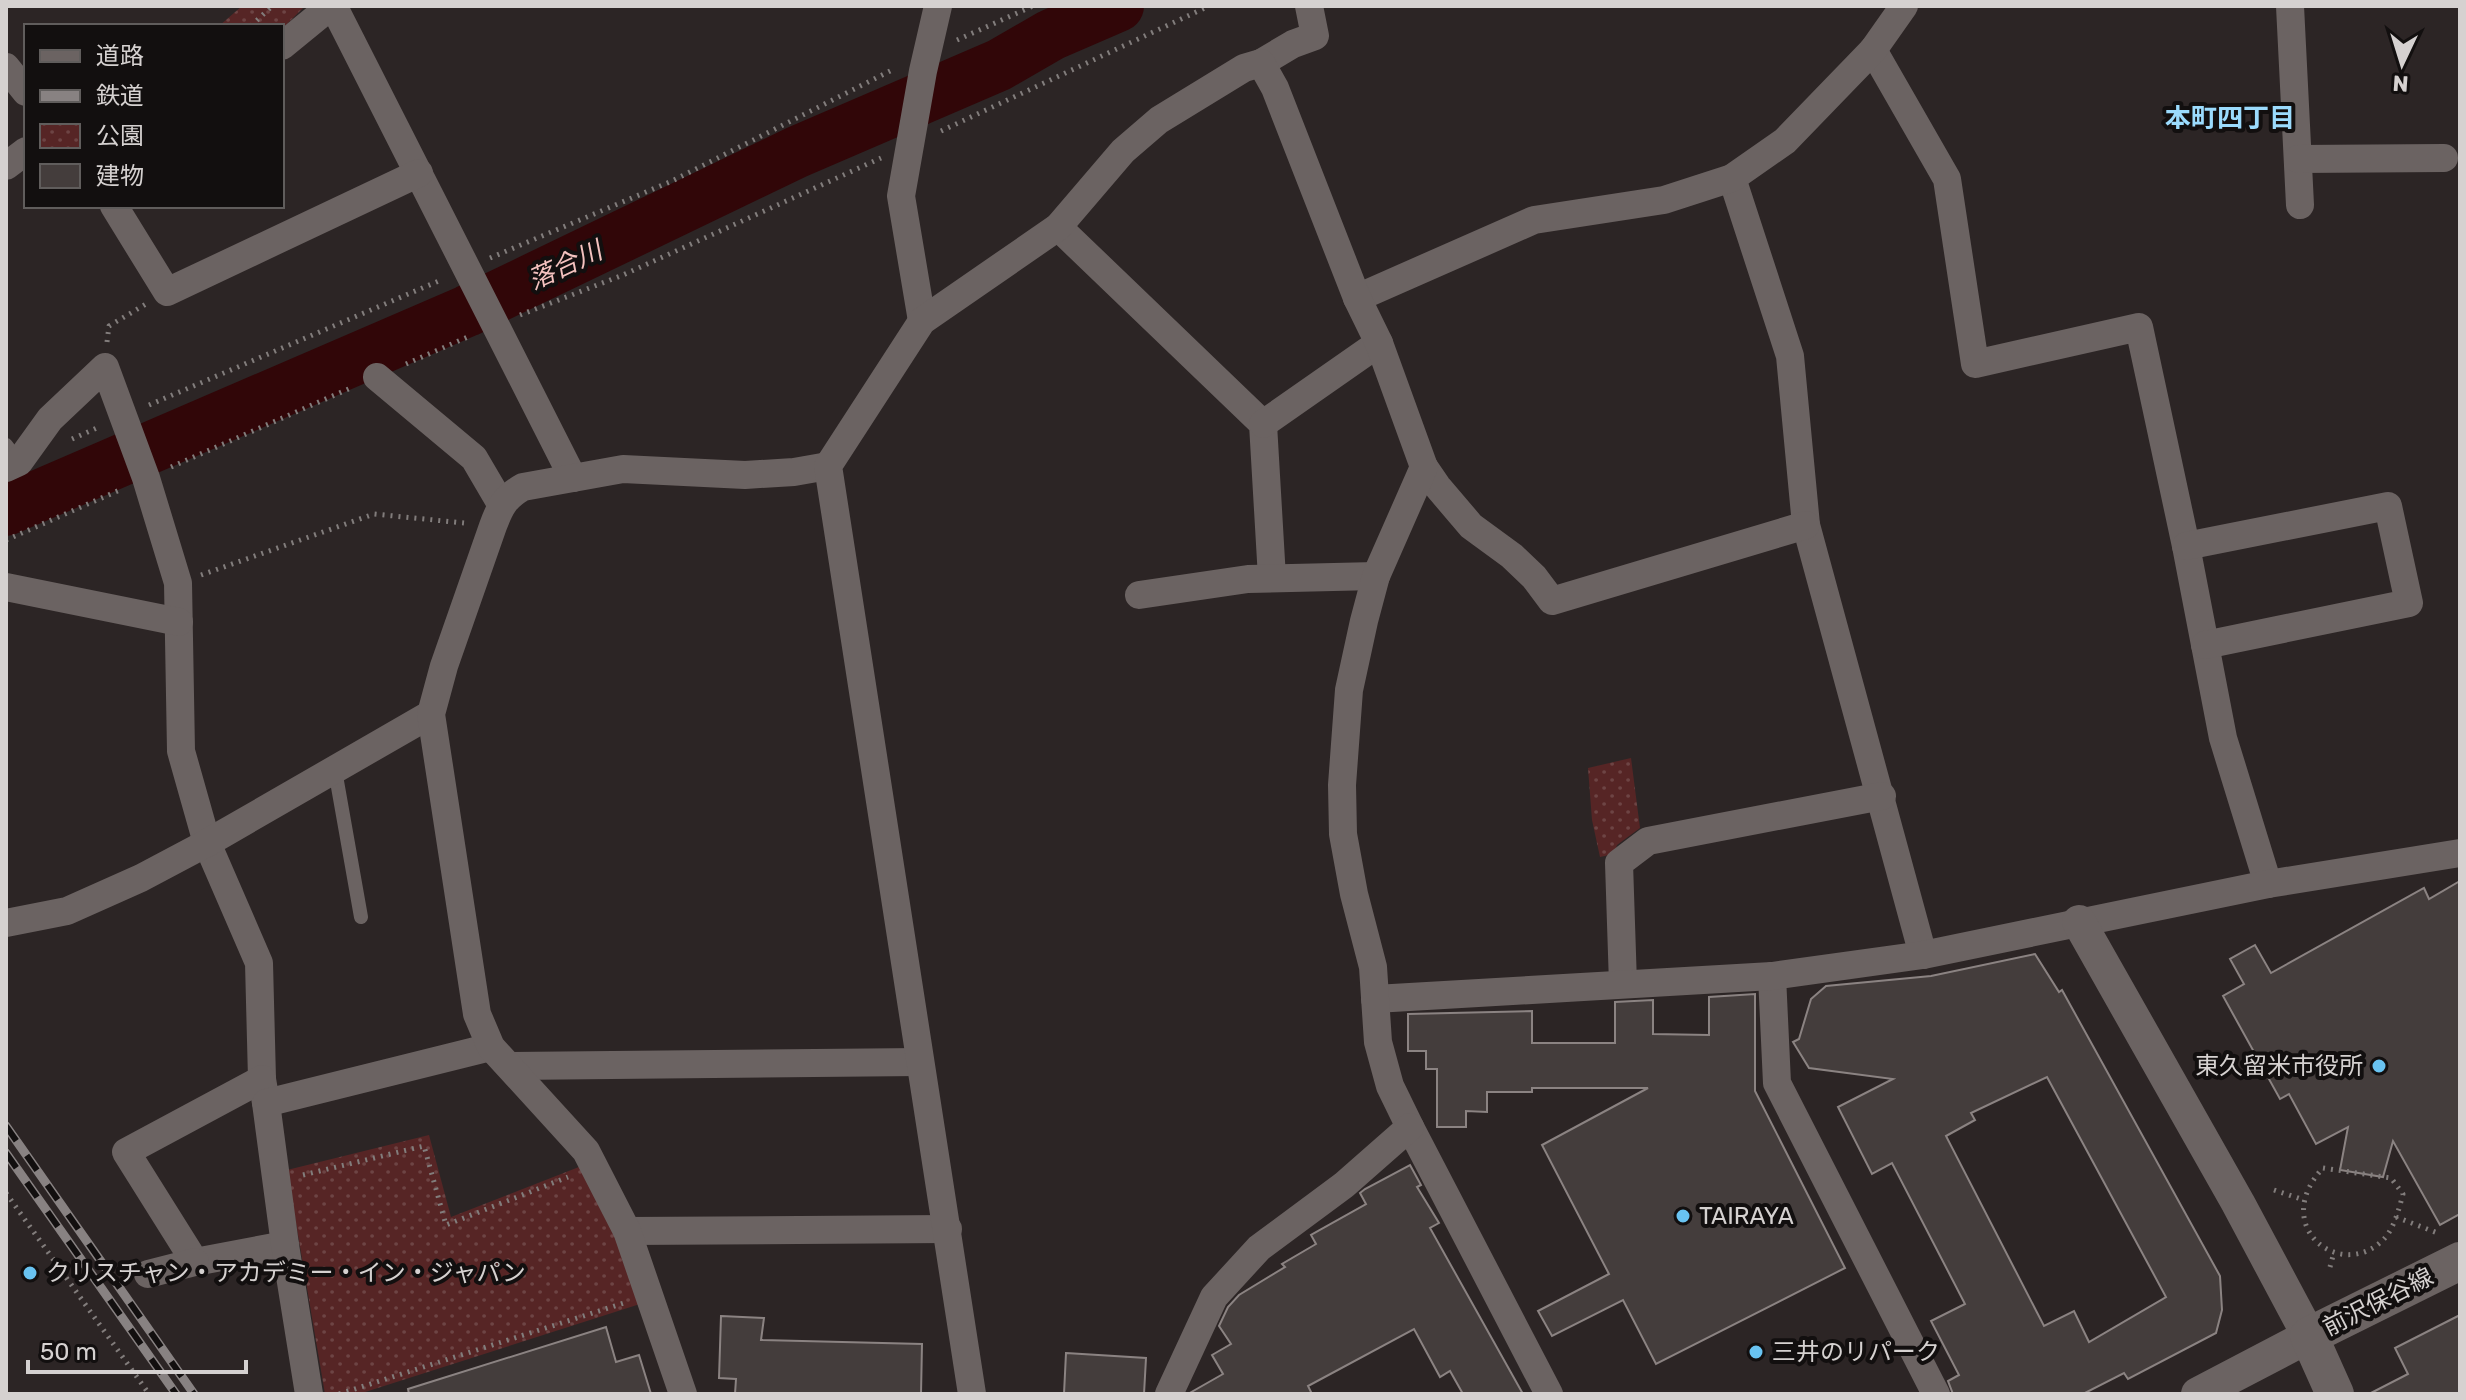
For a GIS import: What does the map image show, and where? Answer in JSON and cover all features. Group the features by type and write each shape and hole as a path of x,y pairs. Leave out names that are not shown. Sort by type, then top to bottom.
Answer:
{"main road":[{"name":"前沢保谷線","path":"2335,1394 2309,1336 2452,1248"}],"street":[{"path":"922,321 901,196 938,6"},
{"path":"972,1394 828,466 922,321 1058,227 1123,151 1159,120 1244,68 1261,63 1293,44 1315,36 1309,6"},
{"path":"1357,298 1534,220 1664,200 1732,178 1785,141 1873,50 1904,6"},
{"path":"2290,6 2300,205"},
{"path":"284,44 326,10 337,13 573,478"},
{"path":"1873,50 1947,179 1975,364 2139,327 2223,738 2268,884"},
{"path":"1261,63 1275,88 1357,298 1379,343 1424,467 1471,526 1512,556 1534,577 1552,601 1806,525"},
{"path":"6,67 24,90"},
{"path":"6,166 24,152"},
{"path":"2298,159 2444,158"},
{"path":"115,208 167,292 419,173"},
{"path":"1732,178 1790,356 1806,525 1923,955"},
{"path":"1058,227 1263,424 1272,578"},
{"path":"1263,424 1379,343"},
{"path":"10,459 105,367 178,583 181,751 207,843 259,963 264,1091 309,1394"},
{"path":"377,377 474,458 497,515"},
{"path":"683,1394 627,1231 586,1151 491,1047 477,1014 431,714 444,666 497,515 509,495 523,487 623,469 745,475 828,466"},
{"path":"1424,467 1376,576 1349,690 1342,785 1343,834 1354,894 1373,967 1378,1042 1386,1071 1410,1127 1549,1394"},
{"path":"2186,546 2388,506 2409,603 2205,645"},
{"path":"1139,595 1248,579 1376,576"},
{"path":"6,587 179,622"},
{"path":"6,923 67,911 141,878 431,714"},
{"path":"1623,984 1619,863 1648,841 1882,796"},
{"path":"1375,999 1772,976 1923,955 2268,884 2460,853"},
{"path":"2079,922 2238,1203 2309,1336 2198,1394"},
{"path":"1772,976 1777,1083 1936,1394"},
{"path":"195,1262 126,1152 264,1091 491,1047"},
{"path":"511,1066 920,1062"},
{"path":"1169,1394 1214,1297 1259,1248 1344,1185 1410,1127"},
{"path":"627,1231 948,1229"},
{"path":"148,1274 285,1245"}],"lane":[{"path":"335,770 361,917"}],"path":[{"path":"253,24 272,6"},
{"path":"10,459 125,420 672,181 925,62 1033,6"},
{"path":"6,540 144,475 377,377 495,322 623,275 910,138 1209,6"},
{"path":"105,367 109,326 167,292"},
{"path":"178,583 374,514 497,515"},
{"path":"294,1177 424,1146 446,1225 582,1171"},
{"path":"2323,1168 2391,1178 2403,1194 2396,1217 2383,1240 2363,1252 2350,1255 2334,1252 2314,1242 2303,1219 2304,1200 2310,1182 2323,1168"},
{"path":"2274,1190 2304,1200"},
{"path":"6,1193 149,1394"},
{"path":"2396,1217 2452,1248"},
{"path":"2330,1267 2334,1252"},
{"path":"339,1394 632,1301"}],"green space":[{"path":"242,6 305,6 284,27 284,24 221,24"},
{"path":"1631,758 1640,828 1617,845 1614,854 1600,857 1592,820 1588,768"},
{"path":"429,1135 451,1217 584,1165 617,1234 640,1304 359,1394 325,1394 287,1170"}],"building":[{"path":"2460,881 2460,1214 2440,1225 2393,1141 2383,1177 2340,1170 2348,1127 2316,1144 2289,1094 2280,1099 2223,996 2244,984 2230,959 2255,945 2271,973 2424,888 2429,899"},
{"path":"2035,954 2059,992 2062,990 2220,1276 2222,1310 2216,1333 2128,1379 2124,1373 2083,1394 1953,1394 1948,1381 1959,1375 1931,1321 1965,1304 1892,1163 1872,1174 1838,1107 1893,1079 1809,1068 1793,1042 1799,1039 1811,999 1826,986 1931,976","holes":["2047,1077 2166,1297 2089,1342 2074,1311 2044,1326 1946,1136 1975,1120 1971,1113"]},
{"path":"1755,994 1755,1091 1845,1268 1656,1364 1623,1300 1552,1336 1538,1311 1609,1274 1542,1145 1648,1088 1532,1088 1532,1092 1487,1092 1487,1112 1466,1111 1466,1127 1437,1127 1437,1069 1426,1069 1426,1051 1408,1051 1408,1014 1532,1011 1532,1043 1615,1043 1615,1002 1653,1000 1653,1034 1709,1035 1709,997"},
{"path":"1410,1165 1421,1185 1417,1187 1439,1223 1430,1228 1523,1394 1463,1394 1450,1371 1440,1377 1414,1329 1308,1386 1312,1394 1188,1394 1223,1374 1212,1355 1231,1344 1219,1326 1228,1307 1239,1295 1316,1244 1311,1235 1366,1204 1360,1193 1365,1189"},
{"path":"2460,1315 2460,1394 2369,1394 2408,1374 2395,1348"},
{"path":"721,1316 764,1318 761,1340 922,1344 921,1394 735,1394 736,1379 719,1378"},
{"path":"606,1327 616,1362 639,1355 651,1394 409,1394 408,1389"},
{"path":"1066,1353 1146,1358 1144,1394 1064,1394"}],"waterway":[{"name":"落合川","path":"6,510 467,311 797,152 999,65 1051,35 1118,6"}],"railway":[{"path":"6,1126 194,1394"},
{"path":"6,1153 176,1394"}],"place":[{"name":"東久留米市役所","path":"2379,1066"},
{"name":"TAIRAYA","path":"1683,1216"},
{"name":"クリスチャン・アカデミー・イン・ジャパン","path":"30,1273"},
{"name":"三井のリパーク","path":"1756,1352"}],"district":[{"name":"本町四丁目","path":"2230,118"}]}
